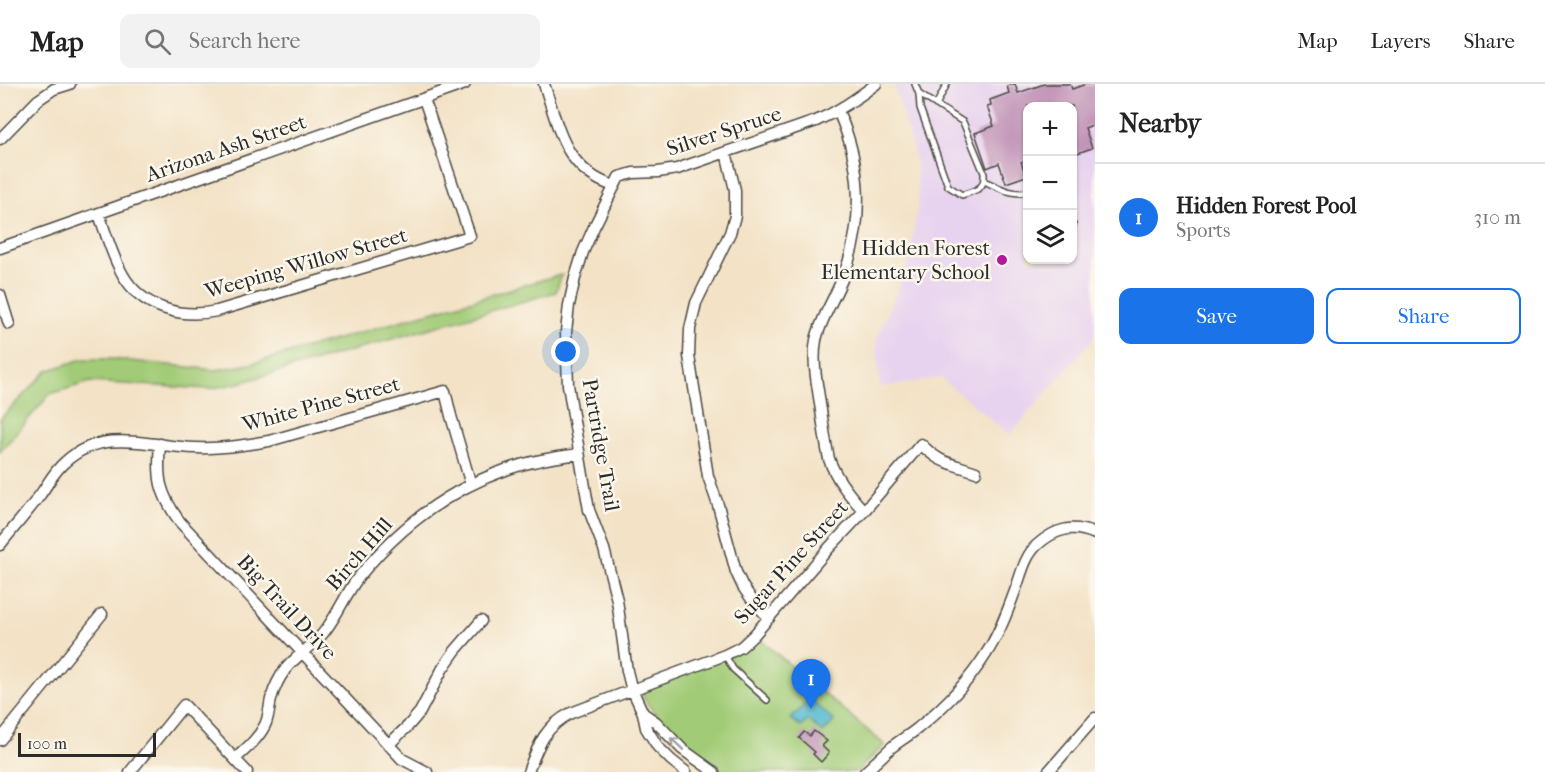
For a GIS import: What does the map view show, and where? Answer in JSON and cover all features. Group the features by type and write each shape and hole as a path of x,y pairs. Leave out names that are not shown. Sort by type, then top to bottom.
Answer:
{"street":[{"path":"0,140 38,100 54,89 70,84"},
{"name":"Arizona Ash Street","path":"0,248 465,84"},
{"path":"544,84 562,139 574,160 588,174 614,186"},
{"name":"Silver Spruce","path":"614,186 619,177 625,174 677,169 816,121 852,103 876,84"},
{"name":"Weeping Willow Street","path":"99,214 116,262 135,291 149,302 165,309 191,314 217,311 470,236 424,99"},
{"path":"838,111 853,151 857,172 858,215 850,257 843,278 821,324 814,358 829,459 839,480 864,511"},
{"path":"726,152 735,190 735,216 730,233 696,303 690,329 689,356 708,476 736,572 753,601 770,618"},
{"name":"Partridge Trail","path":"614,186 583,252 575,278 569,305 566,346 568,385 589,510 604,549 617,600 627,671 632,690 643,713 646,728 658,747 685,772"},
{"path":"0,295 9,324"},
{"name":"White Pine Street","path":"0,544 64,462 94,445 111,441 219,448 269,441 446,391 471,485"},
{"name":"Big Trail Drive","path":"160,444 158,466 160,484 170,508 180,522 388,745 402,759 427,772"},
{"name":"Sugar Pine Street","path":"528,772 547,730 560,719 741,647 770,618 921,444 940,461 976,472"},
{"name":"Birch Hill","path":"235,759 257,738 266,723 275,688 285,670 323,634 357,579 403,530 429,509 484,478 517,466 579,454"},
{"path":"865,772 944,706 967,682 987,653 1002,625 1025,563 1034,548 1059,530 1084,529 1095,534"},
{"path":"0,740 102,614"},
{"path":"388,745 420,712 443,668 481,621"},
{"path":"130,772 184,705 246,772"},
{"name":"Partridge Trail","path":"643,713 656,722 694,758 714,772"},
{"path":"1048,772 1095,718"},
{"path":"685,772 694,758"}],"lane":[{"path":"915,84 919,94 920,108 948,186 962,195 980,188 984,181 984,173 963,122 919,94"},
{"path":"936,105 947,84"},
{"path":"984,181 1008,192 1023,193"},
{"path":"725,655 733,669 767,700"}],"shaded area":[{"name":"Hidden Forest Elementary School","path":"894,84 1095,84 1095,336 1010,435 941,378 880,387 876,341 909,261 918,204 916,161"}],"green space":[{"path":"562,275 556,292 239,383 209,389 90,382 50,394 0,452 0,419 47,371 82,359 112,359 216,370 251,364"},
{"path":"757,637 885,745 856,772 726,772 717,769 693,751 655,714 642,694 643,691"}],"water":[{"path":"810,699 834,721 823,733 808,720 801,727 791,719"}],"building":[{"name":"Hidden Forest Elementary School","path":"1015,84 1018,93 1044,84 1070,84 1072,89 1086,84 1095,84 1095,124 1085,128 1092,148 1077,153 1077,102 1023,102 1023,161 1021,162 1023,177 1006,183 999,163 987,168 975,133 994,126 987,106 991,105 990,100 1009,93 1007,86"},
{"path":"814,731 827,741 822,746 829,753 821,762 813,754 815,752 799,738 804,732 810,736"}],"place":[{"name":"Hidden Forest Elementary School","path":"1002,260"},
{"name":"Hidden Forest Pool","path":"811,709"}]}
